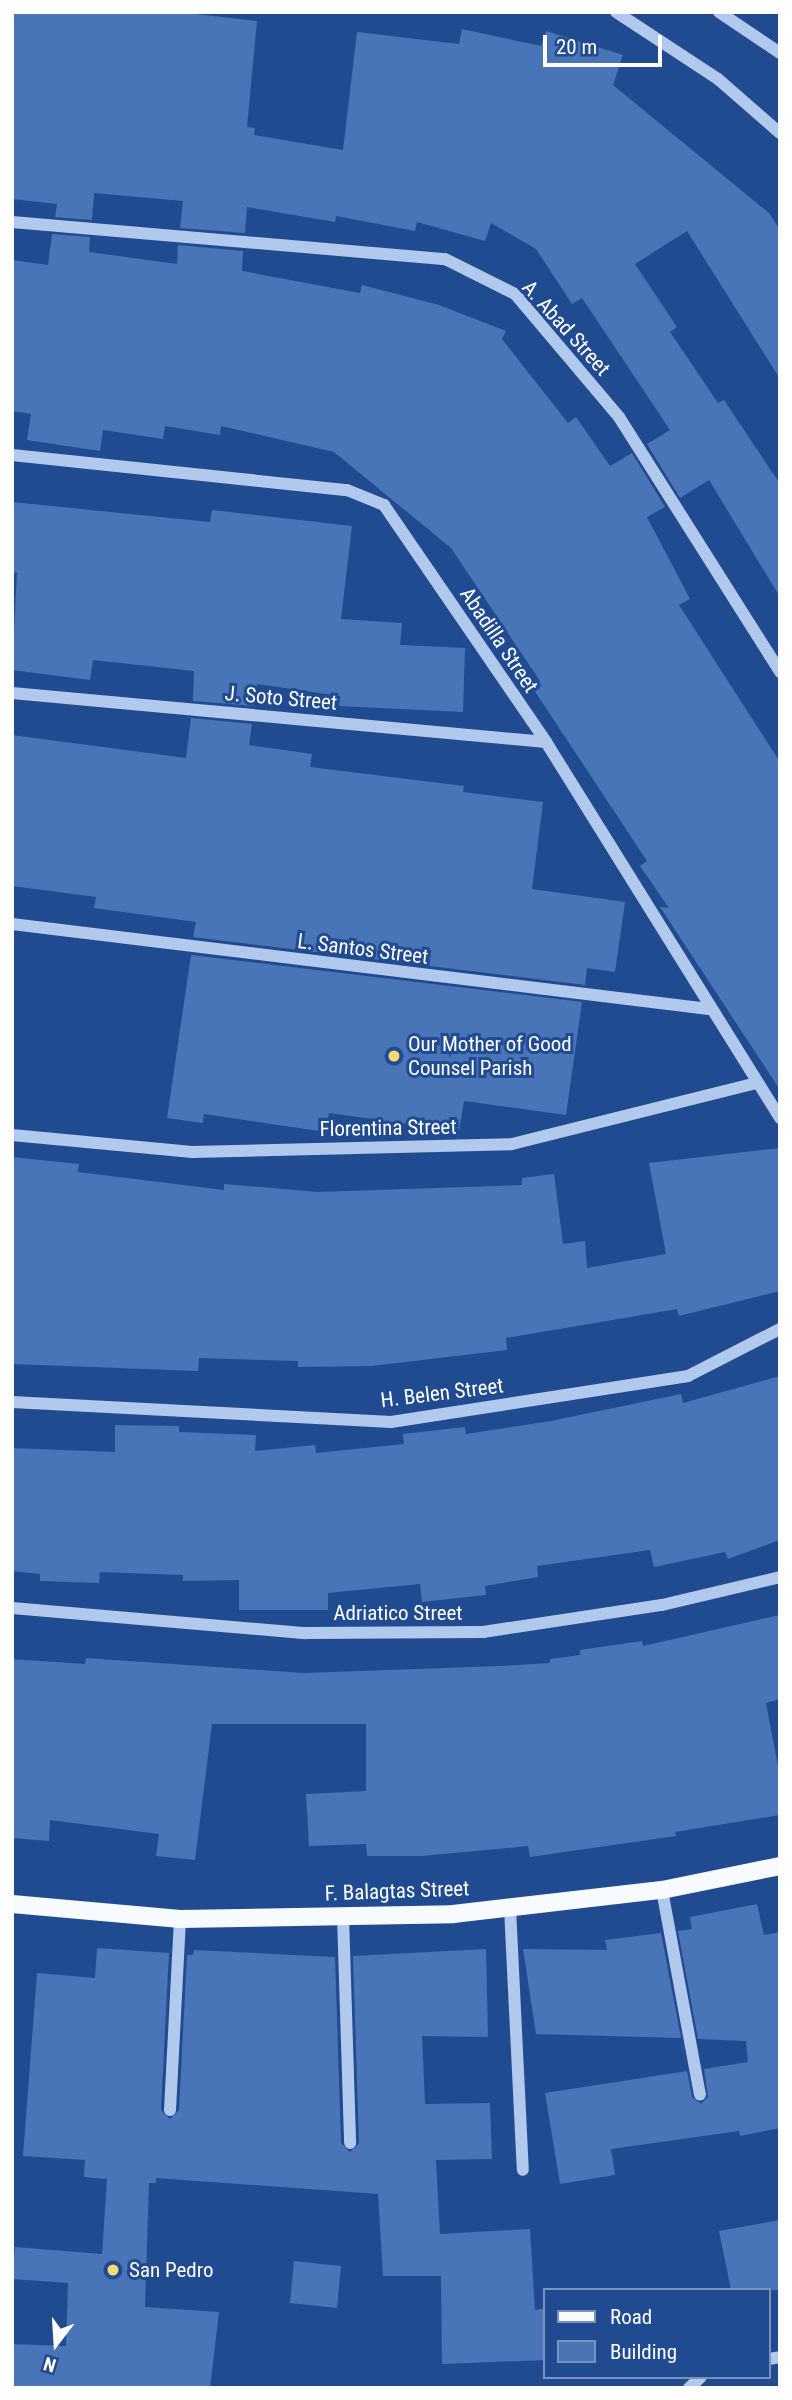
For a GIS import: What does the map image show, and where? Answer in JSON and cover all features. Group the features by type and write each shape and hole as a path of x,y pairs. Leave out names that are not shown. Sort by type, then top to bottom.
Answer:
{"main road":[{"name":"F. Balagtas Street","path":"12,1904 180,1919 343,1916 510,1908 662,1890 780,1866"}],"street":[{"path":"616,12 718,79 780,133"},
{"path":"719,12 780,53"},
{"name":"A. Abad Street","path":"12,222 445,258 515,294 619,417 780,672"},
{"name":"Abadilla Street","path":"12,455 347,490 384,505 546,742 709,1009 780,1118"},
{"name":"J. Soto Street","path":"12,693 546,742"},
{"name":"L. Santos Street","path":"12,924 709,1009"},
{"name":"Florentina Street","path":"12,1135 192,1152 512,1144 757,1083"},
{"name":"H. Belen Street","path":"12,1402 391,1422 688,1376 780,1329"},
{"name":"Adriatico Street","path":"12,1608 306,1633 483,1632 663,1605 780,1577"},
{"path":"662,1890 701,2095"},
{"path":"510,1908 523,2170"},
{"path":"343,1916 350,2143"},
{"path":"170,2110 180,1919"}],"building":[{"path":"12,12 178,12 257,21 247,127 255,128 254,135 343,150 357,32 459,44 462,29 541,46 546,31 623,55 613,85 769,213 780,230 780,379 687,231 635,264 677,327 670,332 718,403 724,400 780,484 780,597 709,480 680,498 647,444 670,430 582,298 572,304 536,249 491,223 485,241 417,222 415,231 336,216 335,222 247,207 245,233 180,228 183,201 94,193 92,220 55,217 57,204 12,199"},
{"path":"52,234 90,237 89,252 177,264 178,245 243,251 242,271 360,293 362,285 439,305 506,331 502,339 568,423 576,417 610,466 632,453 665,507 647,517 690,599 679,605 780,762 780,1090 660,907 669,908 640,866 647,861 532,687 540,681 451,548 334,452 221,426 220,435 165,426 163,439 103,430 100,451 27,440 31,414 12,411 12,260 48,265"},
{"path":"12,502 210,522 212,510 352,526 341,619 402,623 400,645 465,648 463,712 339,706 340,696 257,684 254,706 193,701 194,671 93,660 90,680 12,670 17,573 12,572"},
{"path":"191,718 252,724 249,745 312,754 310,767 464,786 463,792 543,802 532,889 625,902 615,972 587,968 585,985 193,937 196,922 94,908 96,897 12,886 12,735 186,758"},
{"path":"191,955 582,1002 566,1115 464,1101 459,1131 329,1113 326,1132 204,1114 203,1123 167,1118"},
{"path":"780,1148 780,1291 679,1316 677,1309 506,1338 507,1350 371,1366 298,1367 298,1361 199,1358 198,1371 12,1364 12,1157 79,1164 78,1172 224,1190 224,1184 318,1192 522,1185 522,1178 554,1174 563,1244 585,1241 587,1268 666,1254 649,1163"},
{"path":"780,1376 780,1540 728,1559 725,1552 654,1567 650,1550 537,1566 538,1577 485,1586 486,1595 422,1602 420,1584 328,1593 328,1610 239,1610 239,1580 183,1581 183,1575 100,1572 99,1583 40,1581 40,1574 12,1571 12,1448 115,1452 115,1425 179,1426 179,1432 256,1435 255,1451 315,1445 316,1453 404,1444 403,1434 465,1427 466,1434 551,1421 681,1394 683,1403"},
{"path":"780,1615 780,1699 766,1703 780,1777 780,1815 675,1832 676,1836 530,1857 528,1846 422,1856 367,1856 366,1844 309,1846 306,1794 366,1791 366,1724 212,1724 195,1860 156,1856 159,1834 50,1820 49,1841 12,1838 12,1659 85,1664 86,1658 304,1673 500,1666 550,1663 550,1659 580,1655 580,1650 642,1641 643,1646"},
{"path":"757,1904 764,1935 780,1932 780,2128 740,2136 739,2131 611,2149 615,2175 560,2184 545,2093 687,2071 692,2097 701,2104 708,2097 704,2069 748,2062 746,2041 698,2039 678,1931 692,1929 690,1917"},
{"path":"661,1933 681,2038 536,2034 523,1949 607,1950 605,1940"},
{"path":"97,1948 169,1953 161,2110 170,2119 179,2110 187,1955 193,1955 194,1950 335,1957 341,2143 350,2152 359,2143 353,1956 486,1949 488,2037 422,2036 425,2104 490,2103 492,2159 436,2160 440,2234 530,2229 535,2310 544,2308 544,2360 442,2364 441,2276 383,2276 378,2194 156,2178 156,2183 149,2183 145,2307 219,2312 210,2388 12,2388 12,2344 66,2346 68,2283 12,2279 15,2247 102,2254 107,2179 84,2177 85,2160 23,2156 37,1973 95,1978"},
{"path":"780,2220 780,2290 731,2288 719,2231"},
{"path":"294,2261 341,2266 337,2308 290,2303"}],"place":[{"name":"Our Mother of Good Counsel Parish","path":"394,1056"},
{"name":"San Pedro","path":"113,2270"}]}
